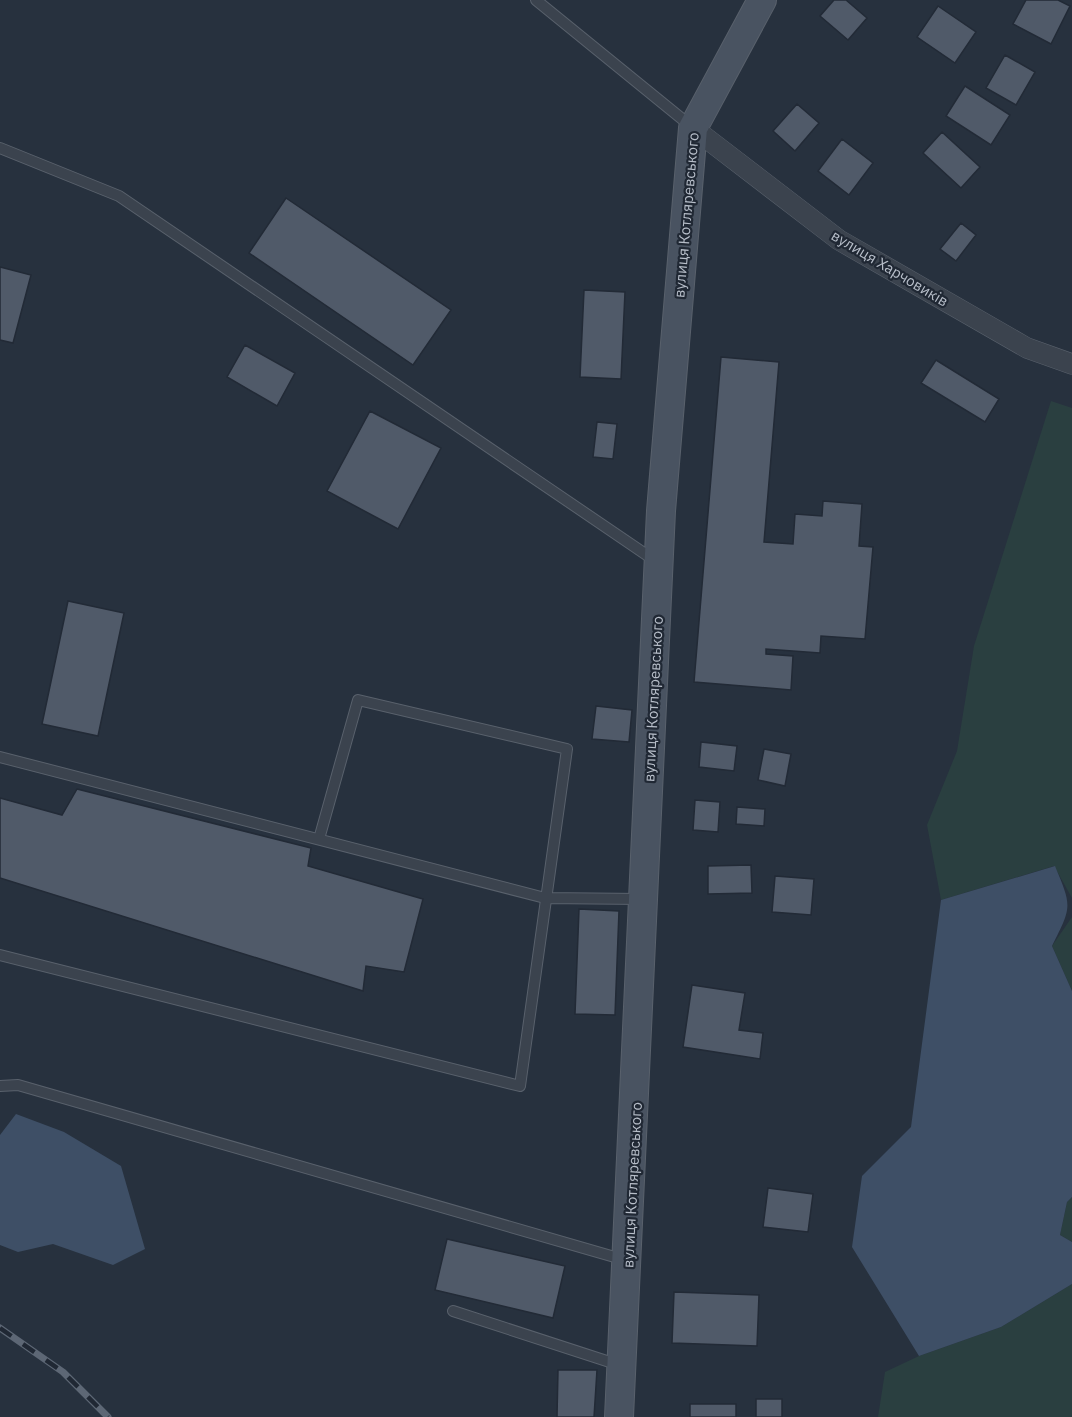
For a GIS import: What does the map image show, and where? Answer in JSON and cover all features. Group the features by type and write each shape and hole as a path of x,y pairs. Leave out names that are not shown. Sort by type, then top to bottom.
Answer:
{"street":[{"name":"вулиця Котляревського","path":"619,1417 659,564 693,128 762,0"},
{"name":"вулиця Харчовиків","path":"693,128 839,240 1028,348 1072,364"}],"lane":[{"path":"536,0 693,128"},
{"path":"0,148 119,196 659,564"},
{"path":"0,955 520,1086 567,749 358,700 319,839"},
{"path":"0,757 545,898 644,899"},
{"path":"0,1086 18,1085 628,1261"},
{"path":"453,1311 622,1366"}],"green space":[{"path":"1051,401 1072,408 1072,898 1054,866 941,900 927,825 957,751 974,646"},
{"path":"1072,917 1072,991 1052,946"},
{"path":"1072,1197 1072,1242 1060,1235 1067,1202"},
{"path":"1072,1284 1072,1417 878,1417 885,1372 919,1356 1001,1327"}],"water":[{"path":"1055,866 1065,890 1067,906 1063,922 1052,946 1072,991 1072,1197 1067,1202 1060,1235 1072,1242 1072,1284 1001,1327 919,1356 852,1247 862,1176 911,1127 941,900"},
{"path":"16,1114 64,1132 121,1166 145,1249 113,1265 53,1244 18,1252 0,1245 0,1135"}],"building":[{"path":"834,0 846,0 867,18 848,40 820,16"},
{"path":"1026,0 1058,0 1070,6 1051,44 1013,24"},
{"path":"938,6 976,32 955,63 917,37"},
{"path":"1005,55 1035,72 1016,105 986,88"},
{"path":"965,86 1010,115 991,145 946,116"},
{"path":"797,104 819,123 795,151 773,131"},
{"path":"942,132 980,167 961,188 923,153"},
{"path":"842,139 873,163 849,195 818,171"},
{"path":"286,198 451,310 413,365 249,253"},
{"path":"961,223 976,235 956,261 940,249"},
{"path":"0,267 31,275 13,343 0,340"},
{"path":"584,290 625,292 621,379 580,377"},
{"path":"245,345 295,373 277,406 227,377"},
{"path":"721,357 779,362 764,542 793,544 795,514 822,516 823,501 862,504 859,546 873,547 865,639 821,636 820,653 766,649 766,654 793,656 791,690 694,682"},
{"path":"936,360 999,399 985,422 921,383"},
{"path":"370,411 441,448 398,529 327,491"},
{"path":"597,422 617,424 613,459 593,457"},
{"path":"68,601 124,613 98,736 42,724"},
{"path":"596,706 632,710 629,742 592,739"},
{"path":"701,742 737,746 734,771 699,767"},
{"path":"764,749 791,754 785,786 758,780"},
{"path":"77,789 311,848 308,866 423,899 404,972 366,966 363,991 0,878 0,798 62,815"},
{"path":"695,800 720,802 718,832 693,830"},
{"path":"737,807 765,809 764,826 736,824"},
{"path":"751,865 752,893 708,894 708,866"},
{"path":"775,876 814,879 811,915 772,912"},
{"path":"579,909 619,911 615,1015 575,1014"},
{"path":"692,985 745,993 739,1030 763,1033 760,1059 683,1047"},
{"path":"768,1188 813,1194 808,1232 763,1227"},
{"path":"447,1239 565,1266 553,1318 435,1290"},
{"path":"674,1292 759,1295 757,1346 672,1343"},
{"path":"558,1370 597,1370 594,1417 557,1417"},
{"path":"756,1399 782,1399 782,1417 756,1417"},
{"path":"690,1404 736,1404 736,1417 690,1417"}],"railway":[{"path":"0,1328 63,1372 108,1417"}]}
